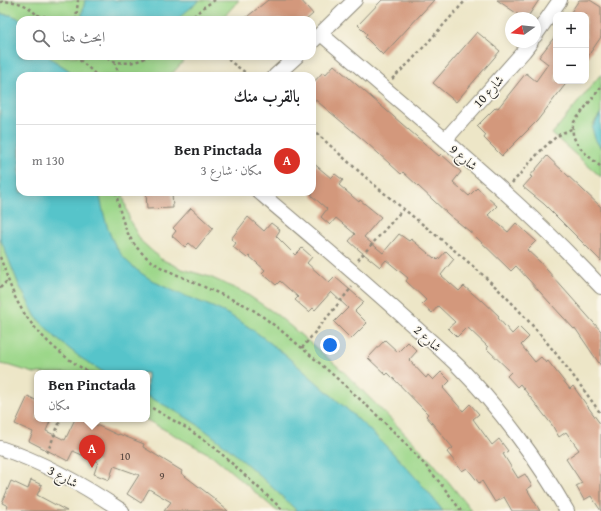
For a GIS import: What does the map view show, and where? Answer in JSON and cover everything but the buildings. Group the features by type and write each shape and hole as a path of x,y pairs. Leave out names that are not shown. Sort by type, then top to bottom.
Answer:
{"street":[{"path":"316,38 355,0"},
{"path":"541,27 560,0"},
{"name":"شارع 9","path":"316,38 383,87 445,140 553,236 601,287"},
{"name":"شارع 10","path":"445,140 526,48"},
{"path":"279,72 293,60"},
{"name":"شارع 2","path":"265,196 355,273 458,366 502,417 559,496 567,511"},
{"name":"شارع 3","path":"0,448 19,454 42,465 100,496 122,511"}],"path":[{"path":"76,16 78,0"},
{"path":"194,16 215,0"},
{"path":"383,87 410,61 466,0"},
{"path":"0,2 16,1 24,4 37,16"},
{"path":"80,60 93,72"},
{"path":"118,72 114,61 131,63 139,60"},
{"path":"228,60 245,72"},
{"path":"601,87 578,117 572,129 572,135 575,141 601,167"},
{"path":"504,192 552,139 561,132 572,129"},
{"path":"316,133 489,281 524,316 561,360 601,414"},
{"path":"117,196 127,231 133,243 142,254 152,263 164,269 247,306 302,348 386,424 434,476 461,511"},
{"path":"302,348 355,273 404,208"},
{"path":"0,257 16,298 37,331 66,358 82,369"},
{"path":"0,288 8,280"},
{"path":"150,407 188,429 215,448 284,511"},
{"path":"42,465 60,422"}],"green space":[{"path":"0,0 239,0 225,16 16,16 16,60 184,60 174,72 16,72 16,196 123,196 130,221 141,241 161,259 182,269 210,277 245,293 276,314 343,371 431,460 472,511 277,511 213,456 150,422 150,370 34,370 34,373 0,364"},
{"path":"601,74 601,113 593,124 598,144 601,148 601,177 552,134"}],"water":[{"path":"85,0 200,0 181,16 82,16"},
{"path":"0,14 11,15 16,17 16,60 54,60 71,72 16,72 16,196 100,196 109,232 118,249 131,265 143,275 156,282 211,306 238,320 271,344 303,370 371,431 416,478 443,511 297,511 224,445 186,417 150,398 150,370 100,370 81,358 57,339 36,317 19,285 0,238"},
{"path":"601,113 601,148 595,139 592,128"}],"place":[{"name":"Ben Pinctada","path":"92,468"}]}
